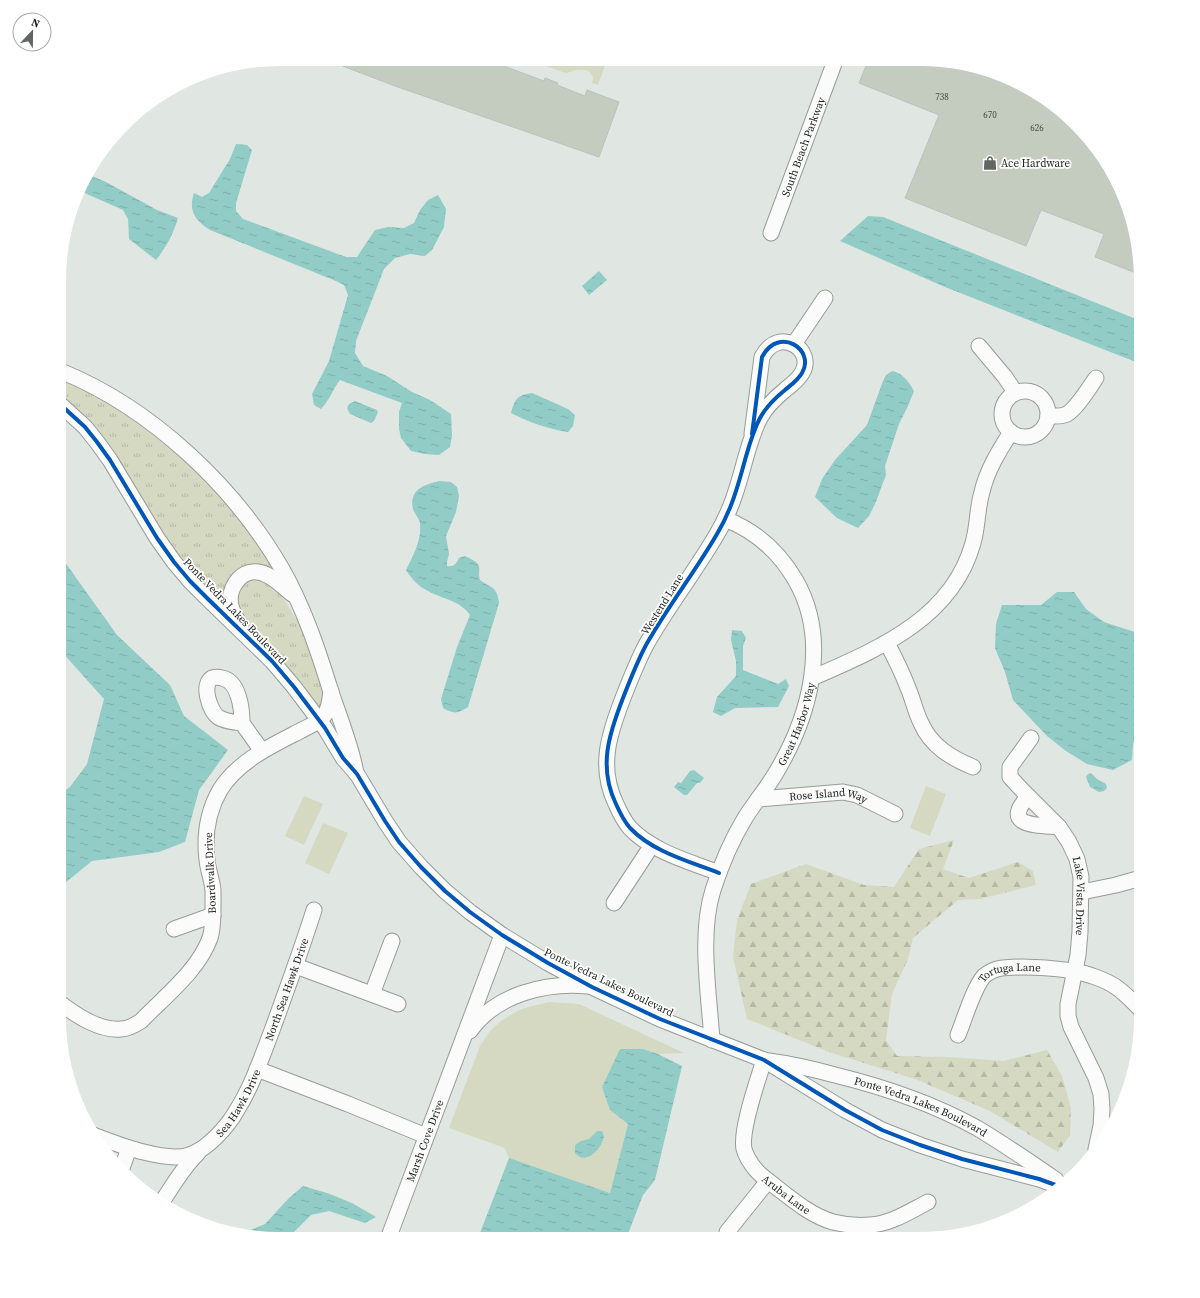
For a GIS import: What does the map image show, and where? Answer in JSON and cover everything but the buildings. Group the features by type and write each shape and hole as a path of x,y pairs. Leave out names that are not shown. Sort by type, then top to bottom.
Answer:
{"street":[{"name":"South Beach Parkway","path":"771,233 833,66"},
{"path":"794,344 825,298"},
{"path":"781,341 794,344 803,354 805,364 803,371 797,380 770,403 760,417 752,434 762,357 772,344 781,341"},
{"path":"979,346 1005,377 1015,392"},
{"name":"Ponte Vedra Lakes Boulevard","path":"66,374 107,394 145,419 175,443 207,472 238,506 264,541 282,570 305,614 352,753 357,774"},
{"path":"1048,416 1059,416 1073,410 1096,378"},
{"path":"1029,390 1044,400 1048,416 1044,427 1034,435 1026,437 1018,436 1006,427 1002,412 1008,397 1015,392 1029,390"},
{"name":"Ponte Vedra Lakes Boulevard","path":"66,410 85,427 110,460 157,538 174,562 208,600 272,661 294,687 319,720 343,758 357,774 399,842 444,891 465,908 502,935 548,963 592,987 660,1019 764,1060 845,1110 895,1135 920,1146 962,1160 1039,1179 1054,1185"},
{"name":"Great Harbor Way","path":"712,1040 705,946 707,919 712,892 731,844 745,818 777,771 790,747 802,718 812,678 855,659 907,631 928,614 945,597 956,582 967,561 974,542 981,493 986,476 994,458 1011,432"},
{"name":"Westend Lane","path":"719,873 675,857 652,845 629,827 620,814 613,798 608,784 606,768 608,742 633,673 646,646 669,607 717,534 725,519 735,494 752,434"},
{"path":"725,519 752,532 768,545 791,573 800,589 812,623 814,655 812,678"},
{"path":"246,636 231,606 231,596 234,585 240,578 257,572 267,575 296,597"},
{"path":"887,643 909,688 920,722 928,735 945,753 973,767"},
{"path":"319,720 326,712 331,692"},
{"name":"Boardwalk Drive","path":"66,1007 88,1021 104,1028 121,1029 134,1026 141,1021 194,967 204,952 211,936 213,891 207,861 206,839 208,818 214,802 221,789 231,776 248,761 262,751 319,720"},
{"path":"242,723 262,751"},
{"name":"Lake Vista Drive","path":"1031,738 1010,767 1010,777 1059,827 1069,842 1081,876 1082,892 1078,955 1068,1004 1068,1016 1071,1027 1096,1078 1101,1094 1102,1109 1099,1135"},
{"name":"Rose Island Way","path":"758,799 843,792 856,795 895,814"},
{"path":"1028,797 1019,808 1018,812 1023,822 1031,825 1059,827"},
{"path":"614,903 652,845"},
{"path":"1082,892 1134,880"},
{"name":"North Sea Hawk Drive","path":"257,1069 296,966 314,910"},
{"path":"174,929 213,915"},
{"name":"Marsh Cove Drive","path":"390,1232 502,935"},
{"path":"372,994 392,941"},
{"path":"296,966 398,1004"},
{"name":"Tortuga Lane","path":"958,1035 975,992 984,977 997,969 1046,968 1074,971 1100,979 1116,986 1134,1004"},
{"name":"Marsh Cove Drive","path":"462,1044 473,1027 484,1016 515,996 531,990 552,986 575,985 592,987"},
{"name":"Ponte Vedra Lakes Boulevard","path":"764,1060 800,1066 866,1082 913,1098 977,1128 1058,1181"},
{"name":"Aruba Lane","path":"764,1060 751,1102 743,1138 744,1149 749,1161 756,1171 792,1199 815,1214 833,1222 855,1225 870,1225 886,1222 928,1202"},
{"name":"Sea Hawk Drive","path":"103,1139 129,1148 163,1156 176,1158 190,1155 202,1149 222,1131 248,1092 257,1069 426,1136"},
{"path":"123,1163 129,1148"},
{"path":"164,1198 191,1159 202,1149"},
{"path":"727,1232 768,1181"}],"green space":[{"path":"545,66 605,66 598,85 592,83 593,77 590,72 586,70 576,70 566,73"},
{"path":"66,379 145,424 218,490 278,571 250,566 226,607 188,573 66,405"},
{"path":"253,578 262,579 278,589 294,616 307,632 325,685 320,713 241,615 238,607 237,591 243,584"},
{"path":"926,786 946,794 930,836 910,828"},
{"path":"304,796 323,804 304,845 285,836"},
{"path":"323,823 348,833 329,874 305,863"},
{"path":"954,840 943,869 969,878 1018,862 1033,871 1036,885 980,899 958,900 913,938 908,959 892,994 886,1040 897,1056 949,1057 1003,1061 1047,1050 1062,1076 1071,1108 1070,1135 1058,1152 990,1111 915,1079 829,1052 747,1019 733,957 737,920 751,884 806,864 864,885 894,887 919,849"},
{"path":"549,1002 579,1004 684,1053 658,1054 643,1049 610,1110 628,1124 610,1193 509,1158 505,1148 449,1128 480,1046 490,1031 501,1021 521,1009"}],"water":[{"path":"236,144 247,145 252,150 236,203 236,211 243,219 346,257 357,257 375,230 388,227 404,228 414,223 420,210 428,200 438,195 446,209 444,227 432,250 425,256 410,254 395,258 384,269 356,341 355,353 363,366 387,376 412,392 430,400 451,414 452,435 450,447 439,455 411,451 401,438 399,429 399,412 402,403 340,380 321,409 314,405 312,394 329,361 348,295 344,285 210,230 197,219 192,210 192,199 194,193 202,197 209,193 230,159"},
{"path":"93,177 157,210 178,218 169,240 156,260 129,239 128,219 123,210 84,193"},
{"path":"868,216 883,217 1134,318 1134,361 945,287 840,241"},
{"path":"599,271 607,280 589,295 582,286"},
{"path":"892,371 896,372 908,381 914,391 899,424 885,466 886,475 875,504 869,516 858,528 837,518 815,497 822,479 835,460 867,425 883,381 886,375"},
{"path":"532,393 568,409 575,415 573,426 568,432 538,425 511,413 517,398"},
{"path":"355,401 377,410 378,412 374,421 371,423 350,414 347,408 349,404"},
{"path":"439,481 451,482 457,487 459,496 456,512 446,536 449,554 447,566 453,565 459,558 465,556 475,561 479,566 480,580 495,591 499,603 468,707 456,712 443,708 441,699 457,647 470,615 456,603 423,588 414,581 406,570 420,535 420,523 413,509 413,497 423,486"},
{"path":"66,564 117,635 170,685 184,716 228,750 199,790 185,842 159,852 92,861 66,882 66,790 70,787 87,764 104,699 66,657"},
{"path":"1057,592 1074,592 1086,609 1104,622 1134,632 1134,742 1132,760 1113,770 1087,764 1066,751 1047,736 1013,700 1005,672 995,648 996,624 1002,605 1041,605"},
{"path":"732,630 742,631 746,638 743,646 743,670 778,684 786,679 789,686 778,707 735,708 721,716 713,712 717,697 736,676 736,661 731,640"},
{"path":"694,770 704,778 700,783 697,783 687,795 684,795 674,787 678,782 681,783 690,771"},
{"path":"1091,773 1097,779 1106,784 1107,788 1104,791 1099,792 1090,787 1086,777"},
{"path":"620,1049 643,1049 658,1054 682,1066 655,1180 643,1195 629,1232 480,1232 509,1158 610,1193 628,1124 610,1110 602,1087"},
{"path":"597,1131 602,1131 604,1136 603,1141 597,1151 588,1157 579,1157 575,1153 575,1145 581,1141 589,1139"},
{"path":"303,1186 330,1194 352,1203 376,1217 365,1223 329,1211 311,1215 294,1232 266,1232 251,1230 265,1224 289,1198"}],"cycle path":[{"path":"719,873 660,850 630,828 616,804 608,777 607,764 613,725 643,651 654,631 709,548 722,525 737,489 751,439 760,418 771,403 802,373 805,364 804,356 800,349 794,344 786,342 777,343 769,348 762,357 752,434"},
{"path":"66,410 85,427 110,460 157,538 174,562 190,581 272,661 294,687 325,728 343,758 357,774 399,842 445,891 470,912 502,935 548,963 592,987 660,1019 764,1060 845,1110 882,1130 962,1159 1039,1179 1054,1185"}],"place":[{"name":"Ace Hardware","path":"990,163"}]}
